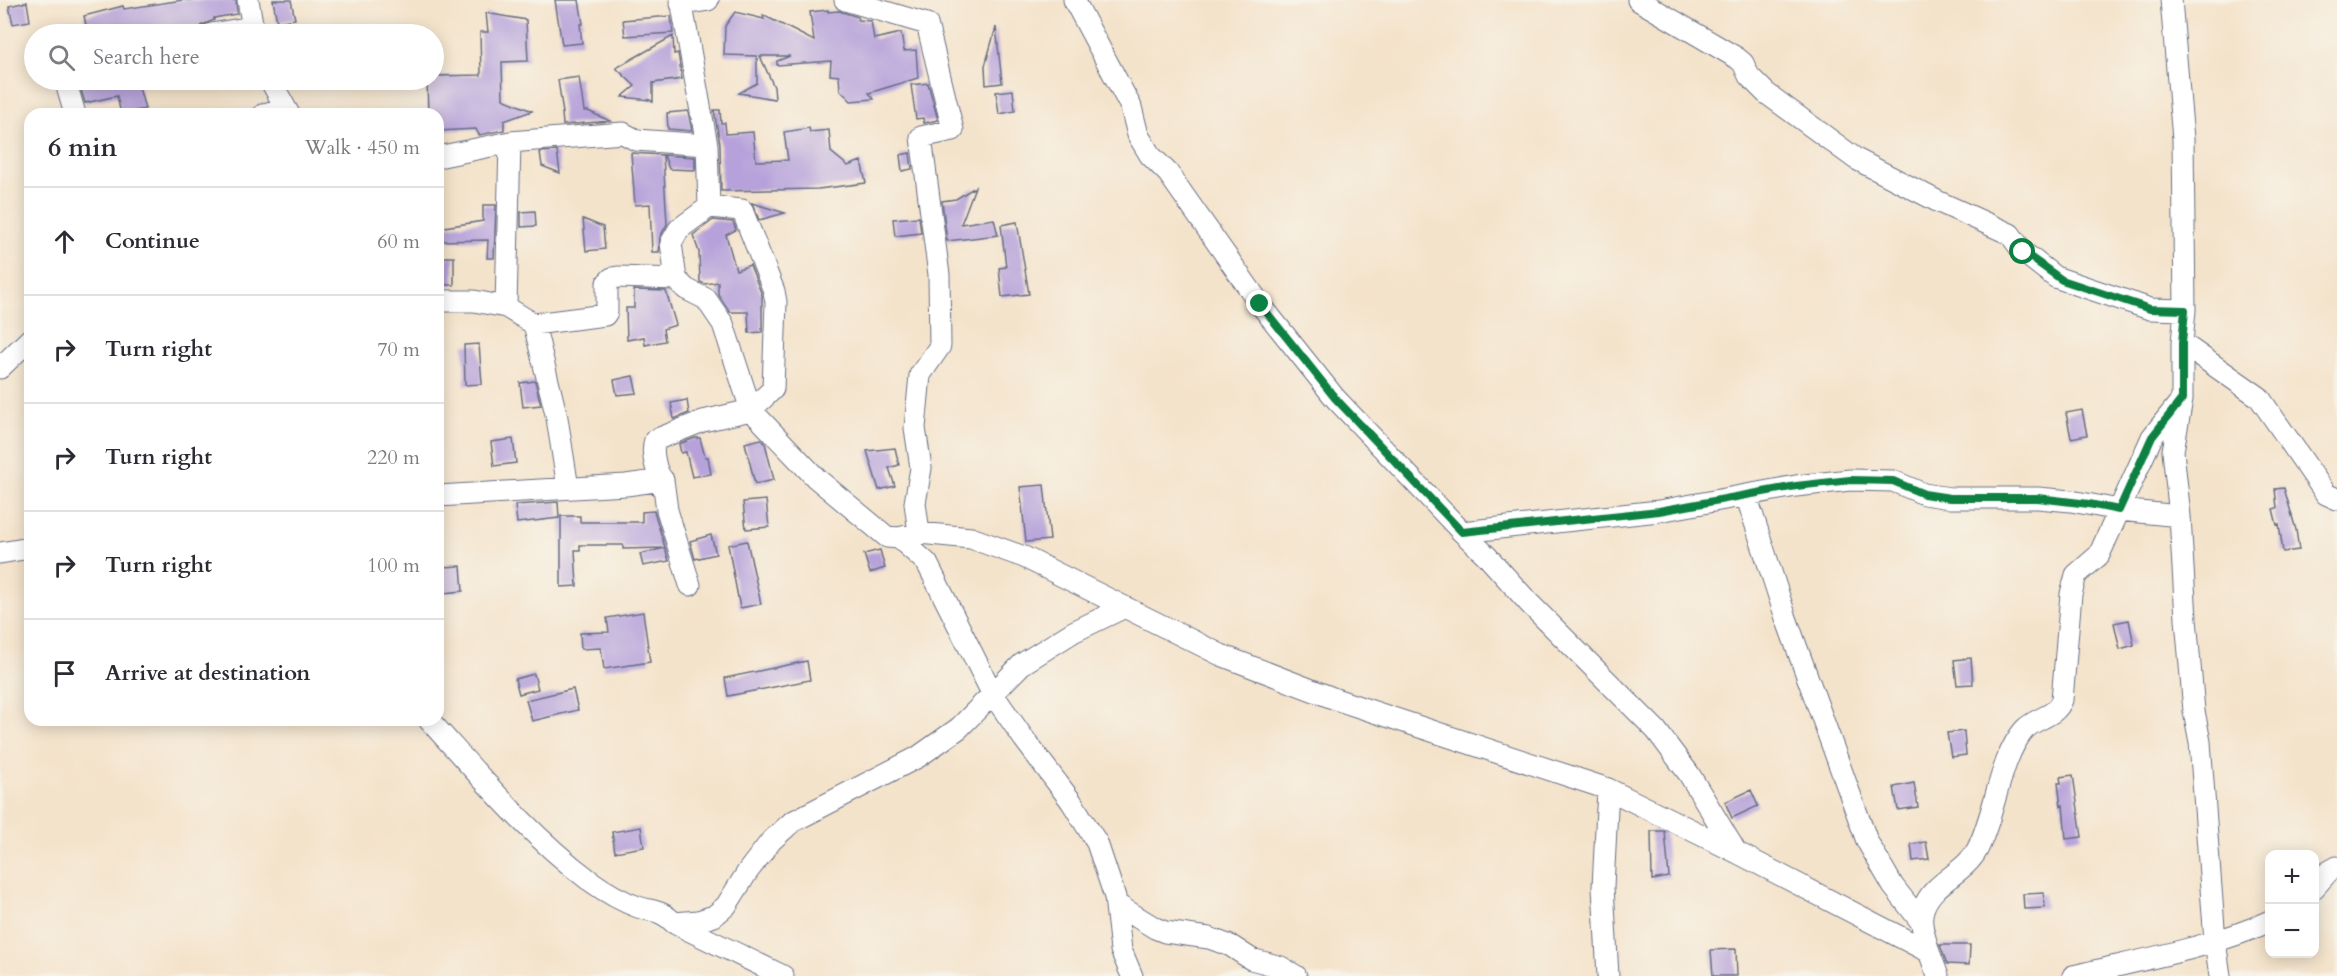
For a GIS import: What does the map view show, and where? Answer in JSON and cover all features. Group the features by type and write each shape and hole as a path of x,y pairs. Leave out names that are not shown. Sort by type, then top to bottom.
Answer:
{"street":[{"path":"248,0 252,24"},
{"path":"708,0 681,2 707,145 709,207"},
{"path":"845,0 927,24 953,130 921,137 939,275 940,346 920,375 915,428 921,468 909,536 927,563 992,693 1088,826 1097,843 1116,904 1121,950 1132,976"},
{"path":"1074,0 1131,107 1138,135 1150,154 1168,173 1260,304 1335,398 1529,603 1656,730 1689,774 1737,852"},
{"path":"1638,0 1737,58 1743,63 1749,76 1766,93 1856,159 1939,202 2010,234 2023,252 2055,277 2150,309 2185,310"},
{"path":"2171,0 2184,139 2185,310 2182,343 2182,399 2173,444 2186,619 2220,976"},
{"path":"67,90 73,108"},
{"path":"275,90 285,108"},
{"path":"444,156 510,142 623,133 636,140 707,145"},
{"path":"506,306 510,142"},
{"path":"690,585 667,510 663,480 659,476 653,444 655,440 703,421 751,410 773,389 775,296 742,210 709,207 679,229 671,243 676,279 686,289 706,299 723,324 751,410 816,478 887,537 971,538 1024,556 1221,655 1338,700 1608,789 1737,852 1929,952"},
{"path":"444,301 474,301 506,306 534,324 605,315 607,312 607,284 612,278 676,279"},
{"path":"534,324 557,418 568,488"},
{"path":"2182,343 2259,397 2326,494 2337,499"},
{"path":"0,368 24,345"},
{"path":"1938,976 1922,923 1923,908 1930,895 1972,857 1978,848 2007,762 2022,732 2059,708 2062,700 2071,594 2076,575 2099,555 2152,437 2182,399"},
{"path":"444,496 626,485 663,480"},
{"path":"1462,532 1659,511 1746,495 1850,480 1893,481 1924,494 1950,498 2038,498 2180,516"},
{"path":"1746,495 1786,618 1867,841 1893,886 1922,923"},
{"path":"0,553 24,549"},
{"path":"674,923 698,921 714,916 726,906 748,871 771,841 792,822 918,757 958,728 1022,664 1073,632 1125,607"},
{"path":"434,726 508,808 545,845 591,882 636,906 666,914 674,923 783,976"},
{"path":"1608,789 1603,887 1608,976"},
{"path":"2319,882 2328,872 2337,867"},
{"path":"1116,904 1155,928 1165,932 1209,938 1231,946 1260,963 1281,967 1296,976"},
{"path":"2073,976 2215,941 2265,923"}],"building":[{"path":"183,0 236,0 237,14 214,18 204,24 86,24 84,16 123,6 124,9"},
{"path":"273,0 291,0 295,19 277,22"},
{"path":"555,0 579,0 583,24 580,24 582,43 562,45"},
{"path":"27,2 30,21 13,24 9,6"},
{"path":"828,10 828,12 839,11 858,17 858,20 871,21 874,39 901,33 904,51 916,50 918,78 869,93 874,99 851,101 840,90 839,76 830,75 831,61 777,65 777,61 790,56 760,56 774,87 775,99 739,93 757,83 757,56 724,55 725,26 735,12 764,19 763,15 814,41 810,12"},
{"path":"486,13 526,20 528,61 502,62 503,99 532,111 504,121 504,130 479,135 476,129 444,131 444,108 428,108 427,90 444,90 444,76 481,75 480,32 488,32"},
{"path":"671,16 673,33 625,36 623,20"},
{"path":"996,27 1002,83 986,85 985,66"},
{"path":"673,36 674,54 678,53 682,79 653,83 653,102 622,97 635,86 616,68"},
{"path":"579,77 584,111 610,121 563,125 558,80"},
{"path":"928,83 938,120 924,123 923,118 916,119 911,85"},
{"path":"81,90 140,90 145,108 120,108 117,96 85,103"},
{"path":"1013,90 1015,111 999,114 996,92"},
{"path":"714,110 720,110 721,123 725,123 726,134 753,132 756,161 788,160 784,132 809,128 810,132 829,130 831,152 848,166 861,161 866,183 818,189 721,191 720,144"},
{"path":"688,111 692,131 668,129 667,113"},
{"path":"557,151 560,173 542,166 540,152"},
{"path":"631,153 663,155 667,224 660,237 659,252 652,252 650,204 635,205"},
{"path":"910,153 912,169 902,171 900,155"},
{"path":"664,155 695,157 695,170 669,169"},
{"path":"975,187 961,224 994,219 998,235 947,241 942,201 956,199"},
{"path":"752,203 785,213 759,220"},
{"path":"483,205 496,205 494,258 487,258 488,240 444,241 444,227 483,221"},
{"path":"535,211 536,226 521,227 521,212"},
{"path":"919,217 921,233 895,236 893,219"},
{"path":"583,219 603,227 605,249 586,251"},
{"path":"713,220 733,222 736,230 726,235 736,270 750,265 762,295 762,332 749,333 748,312 730,312 718,294 718,282 705,284 700,282 699,252 693,235"},
{"path":"1017,222 1029,294 1002,297 999,268 1006,267 1001,225"},
{"path":"444,257 454,257 454,285 444,285"},
{"path":"634,290 666,291 676,325 663,329 665,341 645,345 644,337 627,340 626,308 634,308"},
{"path":"479,344 482,384 465,385 464,345"},
{"path":"633,376 637,393 617,395 614,380"},
{"path":"535,381 541,405 523,407 520,383"},
{"path":"687,400 689,413 674,419 671,403"},
{"path":"2082,410 2087,435 2071,438 2066,413"},
{"path":"700,438 705,457 708,457 711,474 692,477 686,452 681,453 679,444"},
{"path":"513,439 516,463 494,466 491,442"},
{"path":"761,439 765,443 774,480 755,484 745,443"},
{"path":"895,448 899,465 889,468 895,486 879,490 867,451"},
{"path":"1044,485 1050,540 1026,542 1020,487"},
{"path":"2284,488 2299,550 2283,552 2279,524 2277,525 2273,509 2277,508 2275,489"},
{"path":"766,500 769,527 746,529 743,502"},
{"path":"558,502 559,518 517,523 515,505"},
{"path":"654,511 669,561 643,566 640,554 665,548 623,549 623,545 580,545 580,550 575,550 577,586 561,587 561,516 580,516 580,522 642,522 642,512"},
{"path":"711,535 716,554 695,559 690,541"},
{"path":"747,541 761,604 740,608 728,545"},
{"path":"880,550 885,568 870,573 864,554"},
{"path":"461,566 463,591 444,593 444,567"},
{"path":"643,612 650,662 604,669 601,648 581,649 580,633 609,632 607,618"},
{"path":"2129,620 2134,645 2120,649 2114,623"},
{"path":"1971,658 1973,684 1957,685 1954,660"},
{"path":"807,661 810,680 728,696 725,678"},
{"path":"534,674 538,689 519,694 515,679"},
{"path":"573,689 578,710 532,721 526,700"},
{"path":"1964,731 1966,755 1951,757 1947,733"},
{"path":"2073,775 2082,837 2066,839 2063,805 2061,806 2058,783 2061,783 2060,777"},
{"path":"1914,783 1918,807 1898,810 1894,787"},
{"path":"1751,790 1758,806 1732,818 1725,802"},
{"path":"641,827 644,847 615,852 612,832"},
{"path":"1651,831 1665,831 1669,877 1652,880"},
{"path":"1926,842 1929,859 1913,861 1911,844"},
{"path":"2044,893 2045,908 2024,909 2023,894"},
{"path":"1940,945 1970,945 1969,965 1947,964"},
{"path":"1736,949 1737,976 1713,976 1711,950"}],"route":[{"path":"1260,304 1335,398 1462,532 1659,511 1796,486 1850,480 1893,481 1924,494 1950,498 2038,498 2071,501 2119,510 2152,437 2182,399 2182,343 2185,310 2150,309 2062,280 2023,252"}]}
